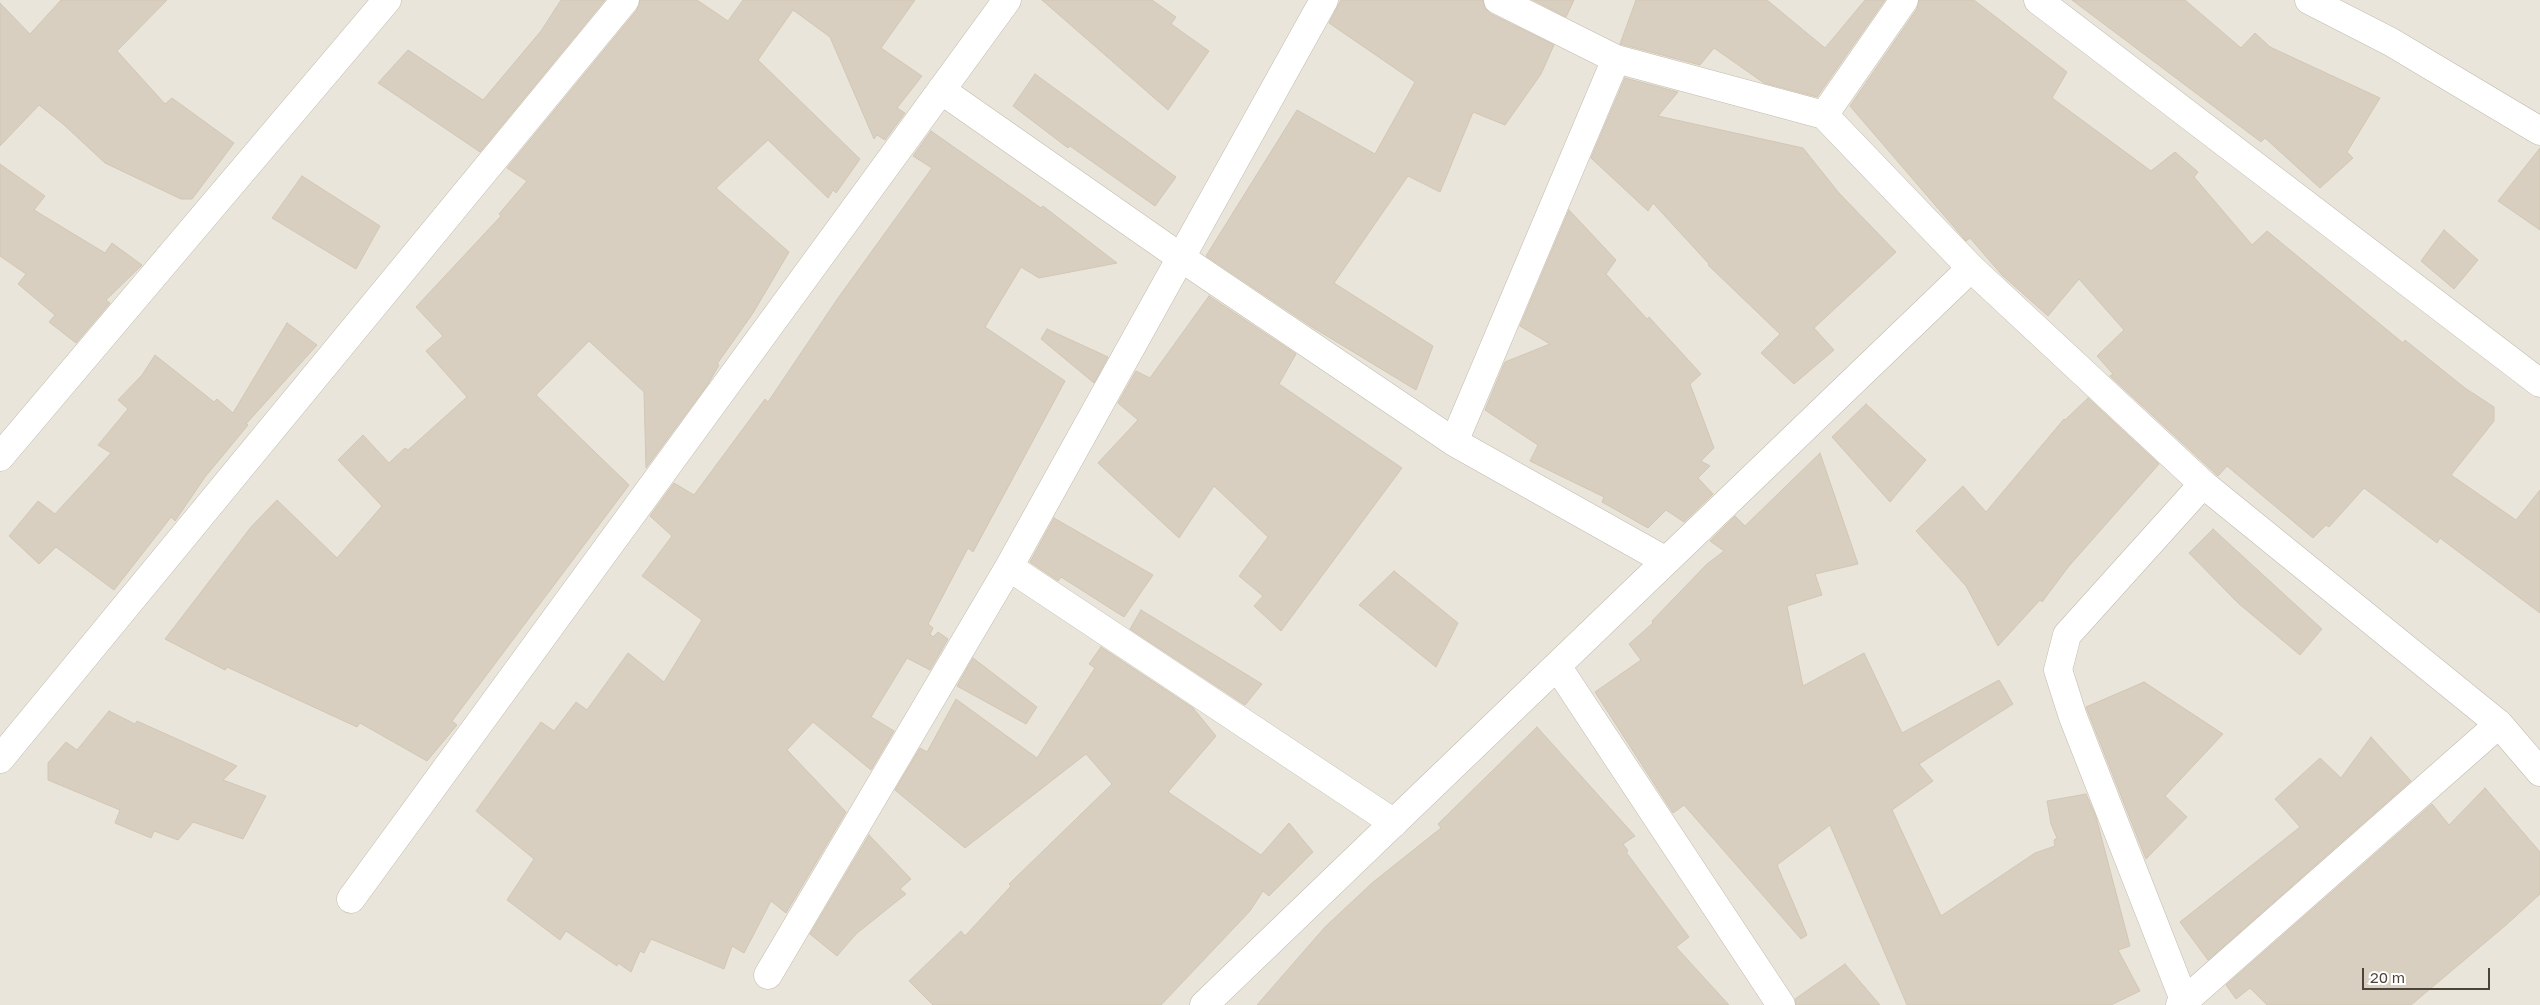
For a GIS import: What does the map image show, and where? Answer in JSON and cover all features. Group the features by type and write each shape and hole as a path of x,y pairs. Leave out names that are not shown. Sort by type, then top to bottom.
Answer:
{"street":[{"path":"0,457 387,0"},
{"path":"0,759 625,0"},
{"path":"350,899 1007,0"},
{"path":"768,975 1009,567 1324,0"},
{"path":"1498,0 1616,59 1824,115 1971,268 2203,484 2499,724 2540,772"},
{"path":"1824,115 1904,0"},
{"path":"2038,0 2540,383"},
{"path":"2309,0 2391,42 2540,131"},
{"path":"1454,442 1616,59"},
{"path":"941,90 1180,257 1454,442 1666,561"},
{"path":"1204,1005 1971,268"},
{"path":"2203,484 2067,635 2058,670 2073,717 2184,1004 2499,724"},
{"path":"1009,567 1394,823"},
{"path":"1557,666 1781,1005"}],"shaded area":[{"path":"0,0 2540,0 2540,1005 0,1005"}],"building":[{"path":"61,0 167,0 117,51 165,104 172,98 234,143 192,199 181,199 105,163 63,124 39,105 0,146 0,3 30,34"},
{"path":"561,0 605,0 480,152 378,83 408,50 483,100 541,31"},
{"path":"640,0 697,0 728,21 743,0 915,0 881,48 922,76 897,108 905,113 885,140 877,135 874,139 830,37 793,10 758,60 860,159 836,193 833,190 828,198 768,140 716,188 789,252 753,313 717,364 719,365 708,384 646,468 644,392 589,341 536,395 629,485 452,721 457,725 427,761 360,723 357,727 227,667 225,670 165,639 251,527 277,500 337,558 382,506 338,460 363,435 389,463 405,448 408,450 467,397 426,351 443,336 416,307 501,216 499,214 527,181 507,168 637,10"},
{"path":"1042,0 1152,0 1176,17 1171,24 1209,51 1168,110"},
{"path":"1341,0 1483,0 1485,8 1491,14 1554,45 1541,74 1505,125 1473,112 1440,192 1408,176 1334,283 1433,346 1416,390 1312,327 1206,256 1297,110 1375,154 1415,82 1329,23"},
{"path":"1533,0 1574,0 1566,17"},
{"path":"1636,0 1767,0 1825,48 1865,0 1885,0 1817,97 1764,83 1714,48 1700,65 1620,44"},
{"path":"1919,0 1974,0 2067,72 2052,98 2151,171 2175,152 2198,172 2194,177 2252,245 2267,231 2403,343 2405,340 2465,388 2494,407 2494,421 2451,475 2516,520 2540,490 2540,613 2440,538 2437,543 2364,488 2329,527 2326,525 2313,538 2227,466 2218,476 2110,376 2113,374 2097,356 2124,330 2079,279 2048,316 2002,275 1970,238 1966,241 1850,106 1917,9"},
{"path":"2072,0 2185,0 2241,48 2255,33 2270,47 2380,98 2347,152 2353,158 2320,188 2265,138 2261,142"},
{"path":"1035,74 1176,177 1155,206 1070,146 1068,148 1013,106"},
{"path":"1625,78 1678,92 1658,116 1803,148 1839,193 1896,252 1814,328 1834,350 1794,384 1761,353 1780,334 1708,265 1653,203 1648,211 1591,158"},
{"path":"931,131 1041,208 1043,206 1117,263 1039,278 1021,267 985,327 1065,381 973,552 968,548 928,624 933,628 930,634 933,637 938,632 948,639 930,670 907,658 871,717 894,731 871,770 813,722 787,750 846,812 786,913 771,901 744,953 732,946 724,969 651,939 644,953 640,951 631,972 618,963 617,966 566,931 560,940 507,900 534,859 476,811 541,722 554,731 576,702 587,710 628,653 664,682 702,620 642,576 672,536 650,516 674,483 694,495 765,399 768,402 838,298 932,168 913,156"},
{"path":"2540,148 2540,230 2498,201"},
{"path":"0,164 45,196 34,210 105,253 112,243 142,265 106,300 110,303 76,343 49,322 55,315 18,284 26,274 0,256"},
{"path":"302,176 380,226 356,269 272,218"},
{"path":"1569,210 1616,260 1606,274 1647,319 1649,317 1701,374 1690,384 1714,448 1701,461 1710,466 1698,478 1713,494 1684,522 1666,510 1648,528 1602,502 1604,497 1530,461 1538,445 1485,410 1505,362 1550,344 1520,326"},
{"path":"2444,230 2478,260 2454,289 2421,261"},
{"path":"1209,296 1296,354 1279,384 1402,468 1281,631 1254,606 1263,596 1239,576 1268,537 1214,486 1179,538 1098,463 1138,420 1118,403 1136,371 1150,378"},
{"path":"287,323 317,345 246,424 248,425 205,477 175,521 171,517 114,590 56,547 39,564 9,536 38,501 55,514 111,453 98,445 128,409 118,400 142,375 155,355 214,402 217,399 233,413"},
{"path":"1047,329 1108,357 1094,383 1041,339"},
{"path":"2088,398 2159,464 2069,566 2042,602 2040,600 1998,646 1966,586 1916,531 1963,486 1986,512 2064,419"},
{"path":"1866,404 1926,460 1890,502 1832,437"},
{"path":"1820,453 1858,564 1815,574 1822,595 1787,606 1803,686 1864,653 1902,733 1999,680 2013,704 1919,764 1933,781 1892,810 1941,916 2035,853 2055,846 2054,840 2057,838 2051,824 2047,801 2086,794 2096,817 2130,946 2118,950 2140,991 2111,1005 1907,1005 1830,825 1777,865 1807,935 1801,939 1684,805 1673,813 1595,692 1641,660 1629,644 1653,623 1652,621 1707,564 1724,551 1710,541 1735,516 1745,526"},
{"path":"1054,518 1153,575 1124,617 1061,577 1058,581 1030,562"},
{"path":"2213,529 2322,629 2300,655 2238,603 2189,553"},
{"path":"1394,571 1458,623 1436,667 1359,605"},
{"path":"1141,610 1262,684 1245,705 1130,629"},
{"path":"1101,647 1193,708 1216,736 1168,792 1261,855 1289,823 1313,852 1269,896 1263,891 1250,911 1161,1005 933,1005 909,981 961,931 965,936 1011,886 1009,884 1112,784 1086,754 965,848 895,790 920,748 927,752 956,699 1037,758 1095,668 1089,664"},
{"path":"973,658 1037,707 1026,724 957,686"},
{"path":"2144,682 2223,734 2165,796 2187,817 2146,859 2086,707"},
{"path":"109,711 135,724 137,721 237,766 223,780 266,796 243,839 193,822 178,840 154,831 151,838 115,823 120,810 48,780 48,763 66,742 77,750"},
{"path":"1537,727 1635,836 1623,844 1628,851 1626,852 1689,937 1676,947 1729,1005 1257,1005 1325,927 1372,883 1441,828 1438,824"},
{"path":"2371,737 2411,781 2208,960 2180,922 2300,827 2275,799 2320,758 2341,778"},
{"path":"2485,788 2540,852 2540,894 2506,925 2411,1005 2267,1005 2250,988 2236,999 2226,985 2432,804 2449,825"},
{"path":"869,835 911,879 900,889 906,894 856,934 837,956 810,934"},
{"path":"1845,964 1880,1005 1796,1005 1795,999"}]}
